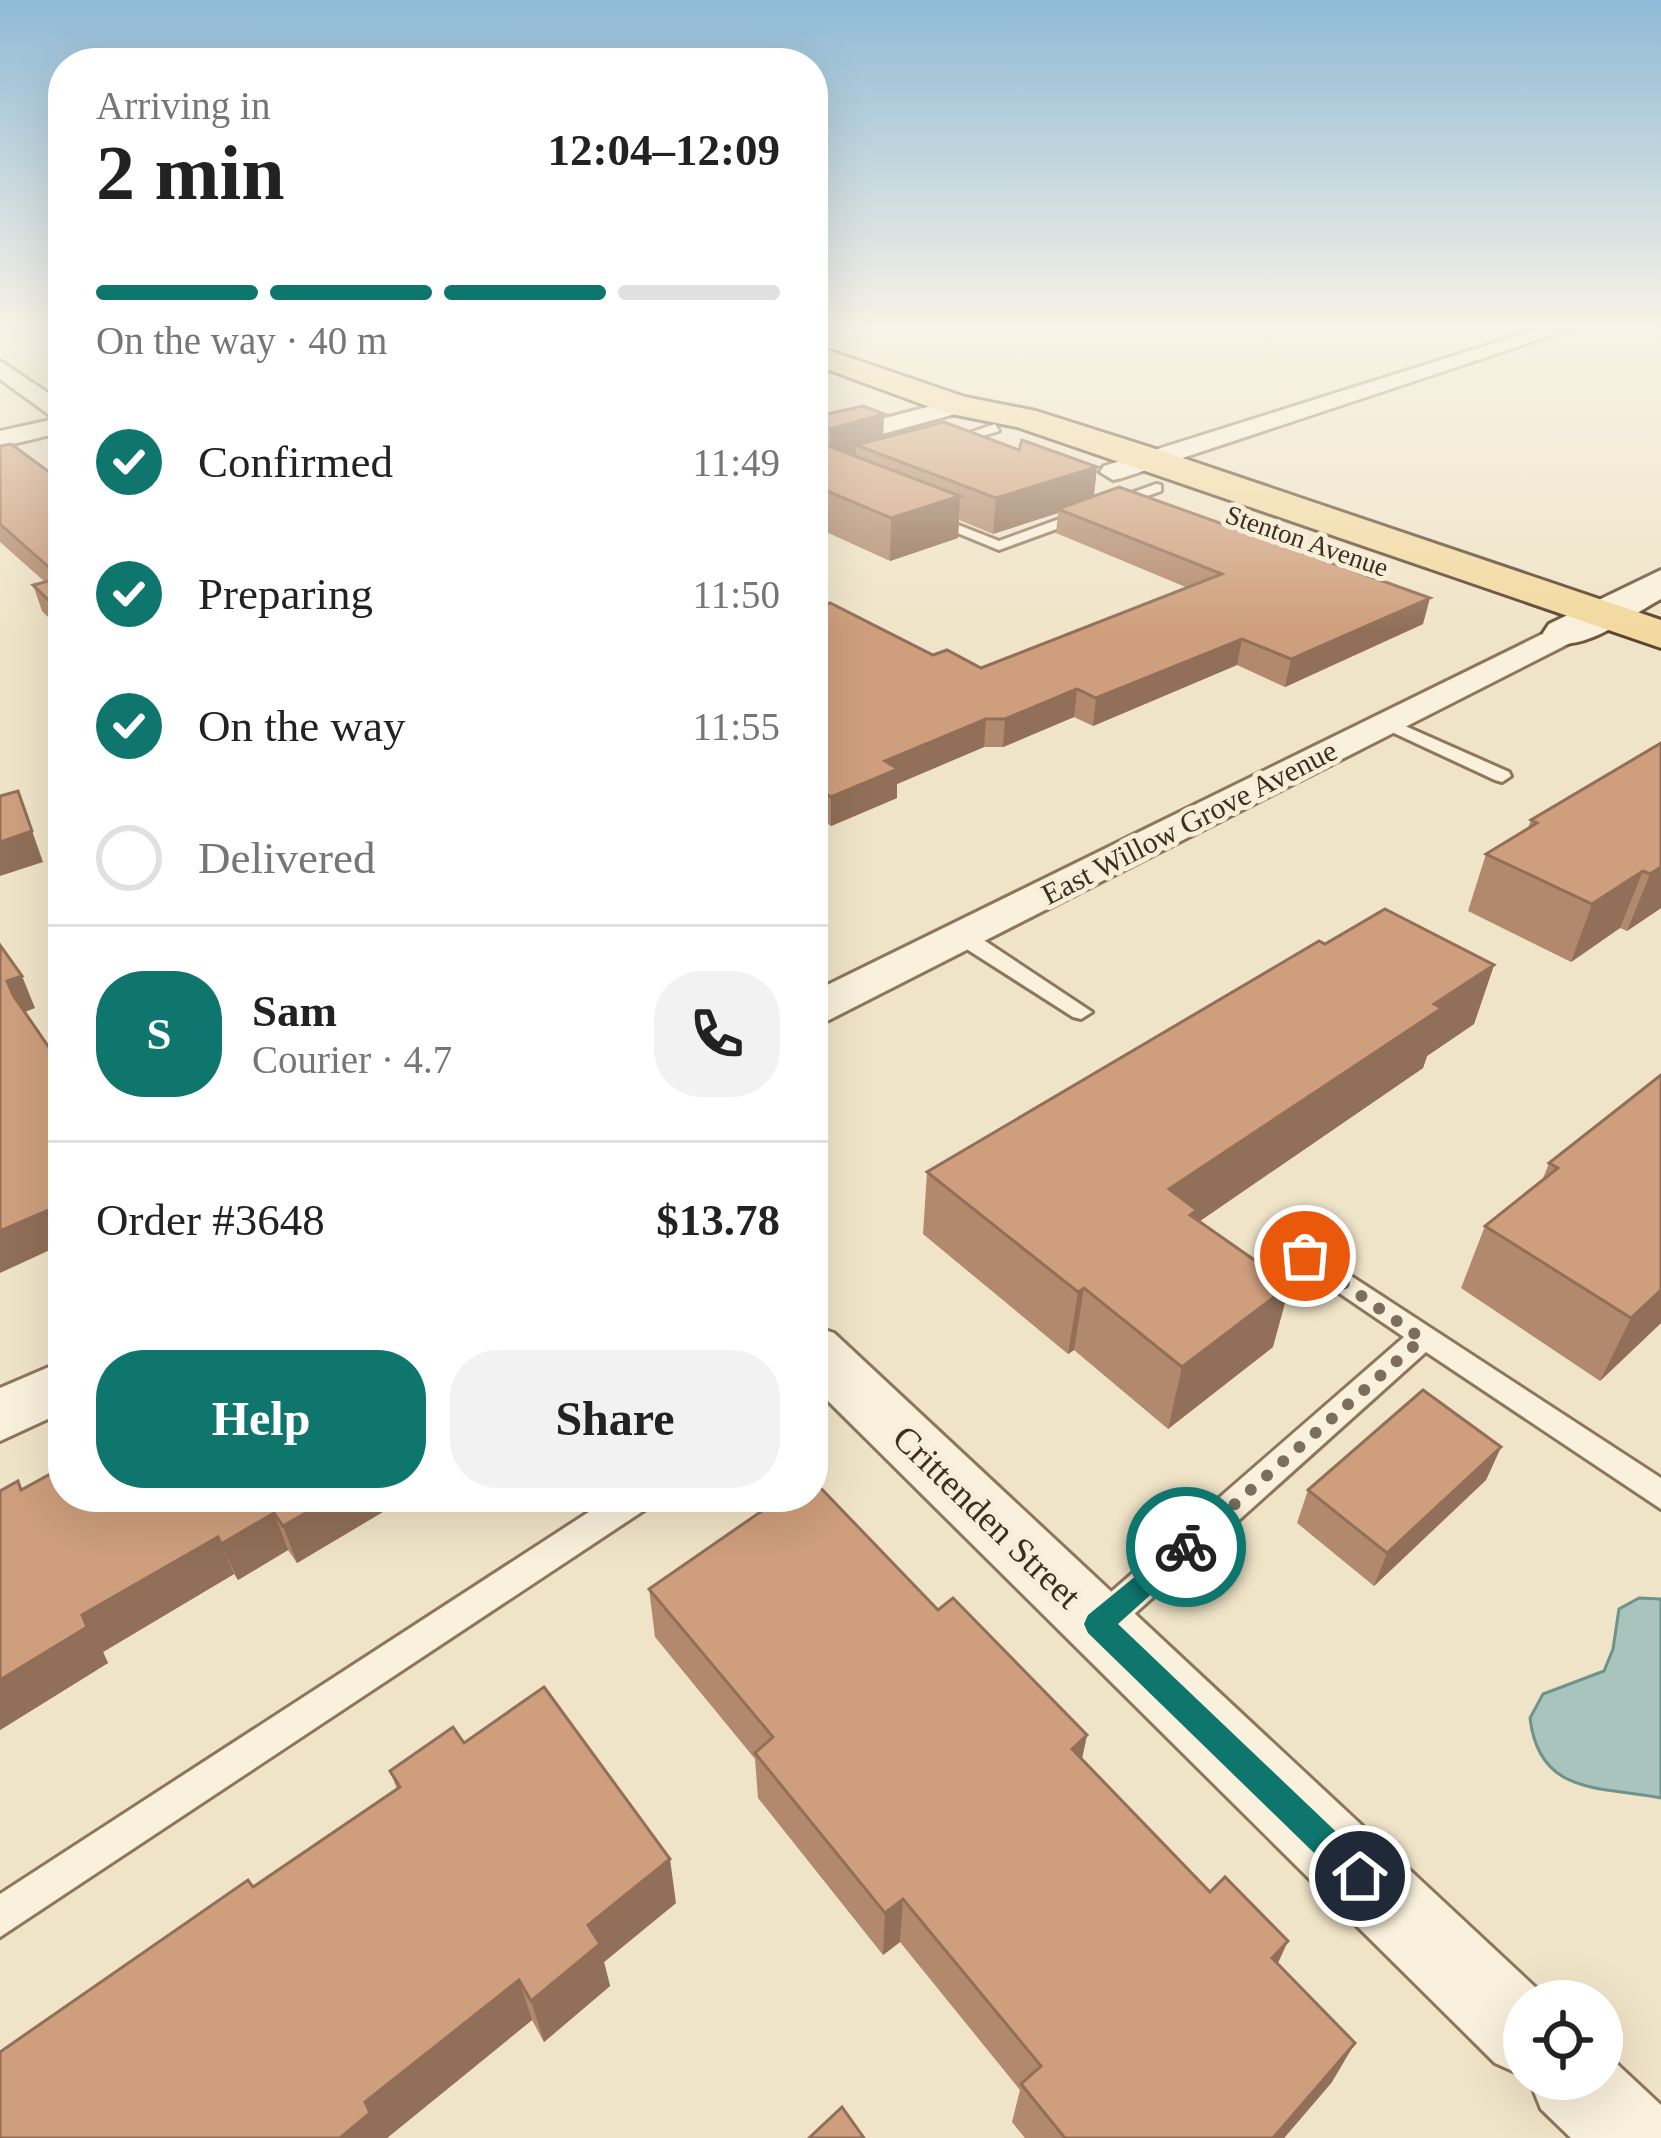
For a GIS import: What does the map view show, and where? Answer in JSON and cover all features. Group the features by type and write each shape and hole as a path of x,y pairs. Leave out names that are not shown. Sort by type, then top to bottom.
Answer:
{"main road":[{"name":"Stenton Avenue","path":"997,429 1582,623 1661,635"},
{"name":"Stenton Avenue","path":"1047,429 1139,473"},
{"name":"Stenton Avenue","path":"1582,623 1661,667"}],"street":[{"path":"0,439 43,429"},
{"path":"828,441 873,429"},
{"path":"1139,473 1269,429"},
{"path":"1582,623 1661,582"},
{"name":"East Willow Grove Avenue","path":"831,1001 1582,623"},
{"name":"Crittenden Street","path":"828,1374 1098,1624 1503,2013"},
{"path":"0,1416 48,1392"}],"lane":[{"path":"935,446 992,429"},
{"path":"914,512 999,546 1139,473"},
{"path":"1387,723 1502,776"},
{"path":"962,936 1081,1012"},
{"path":"1305,1256 1422,1339 1661,1495"},
{"path":"1098,1624 1422,1339"},
{"path":"0,1917 615,1512"}],"water":[{"path":"1639,1598 1661,1599 1661,1798 1596,1788 1560,1775 1536,1744 1530,1718 1543,1694 1604,1671 1619,1609"}],"building":[{"path":"918,429 962,429 1019,450 1022,440 1097,467 996,498 856,445"},
{"path":"11,444 48,471 48,566 0,524 0,446"},
{"path":"828,446 960,496 891,518 828,491"},
{"path":"1119,487 1430,598 1291,659 1242,639 1096,698 1077,689 1005,719 986,719 885,761 898,769 828,795 828,604 933,655 947,650 981,668 1222,574 1058,509"},
{"path":"48,581 48,600 33,585"},
{"path":"1661,743 1661,867 1650,874 1643,871 1592,904 1486,854 1537,823 1531,820"},
{"path":"18,791 32,831 0,842 0,796"},
{"path":"1385,909 1494,965 1434,1004 1442,1008 1169,1189 1197,1210 1190,1215 1290,1285 1182,1367 927,1172 1319,941 1325,944"},
{"path":"0,945 22,976 7,981 13,995 48,1046 48,1210 0,1231"},
{"path":"1661,1075 1661,1290 1631,1318 1485,1226 1558,1168 1549,1163"},
{"path":"1423,1390 1501,1447 1387,1553 1308,1490"},
{"path":"48,1475 48,1512 307,1512 283,1526 274,1513 221,1544 218,1537 82,1615 87,1627 0,1680 0,1491 18,1481 21,1490"},
{"path":"828,1496 938,1610 953,1598 1087,1735 1072,1749 1210,1892 1225,1877 1288,1941 1272,1958 1355,2043 1273,2138 1065,2138 1021,2084 1041,2066 903,1899 885,1913 755,1753 773,1737 649,1589 760,1512 828,1512"},
{"path":"544,1687 670,1859 588,1925 600,1944 531,2001 519,1980 365,2102 370,2113 340,2138 0,2138 0,2052 248,1880 253,1887 400,1787 390,1771 453,1727 464,1743"},
{"path":"842,2107 864,2138 809,2138"}],"way so far":[{"path":"1186,1547 1422,1339 1305,1256"}],"route":[{"path":"1186,1547 1098,1624 1360,1876"}]}
